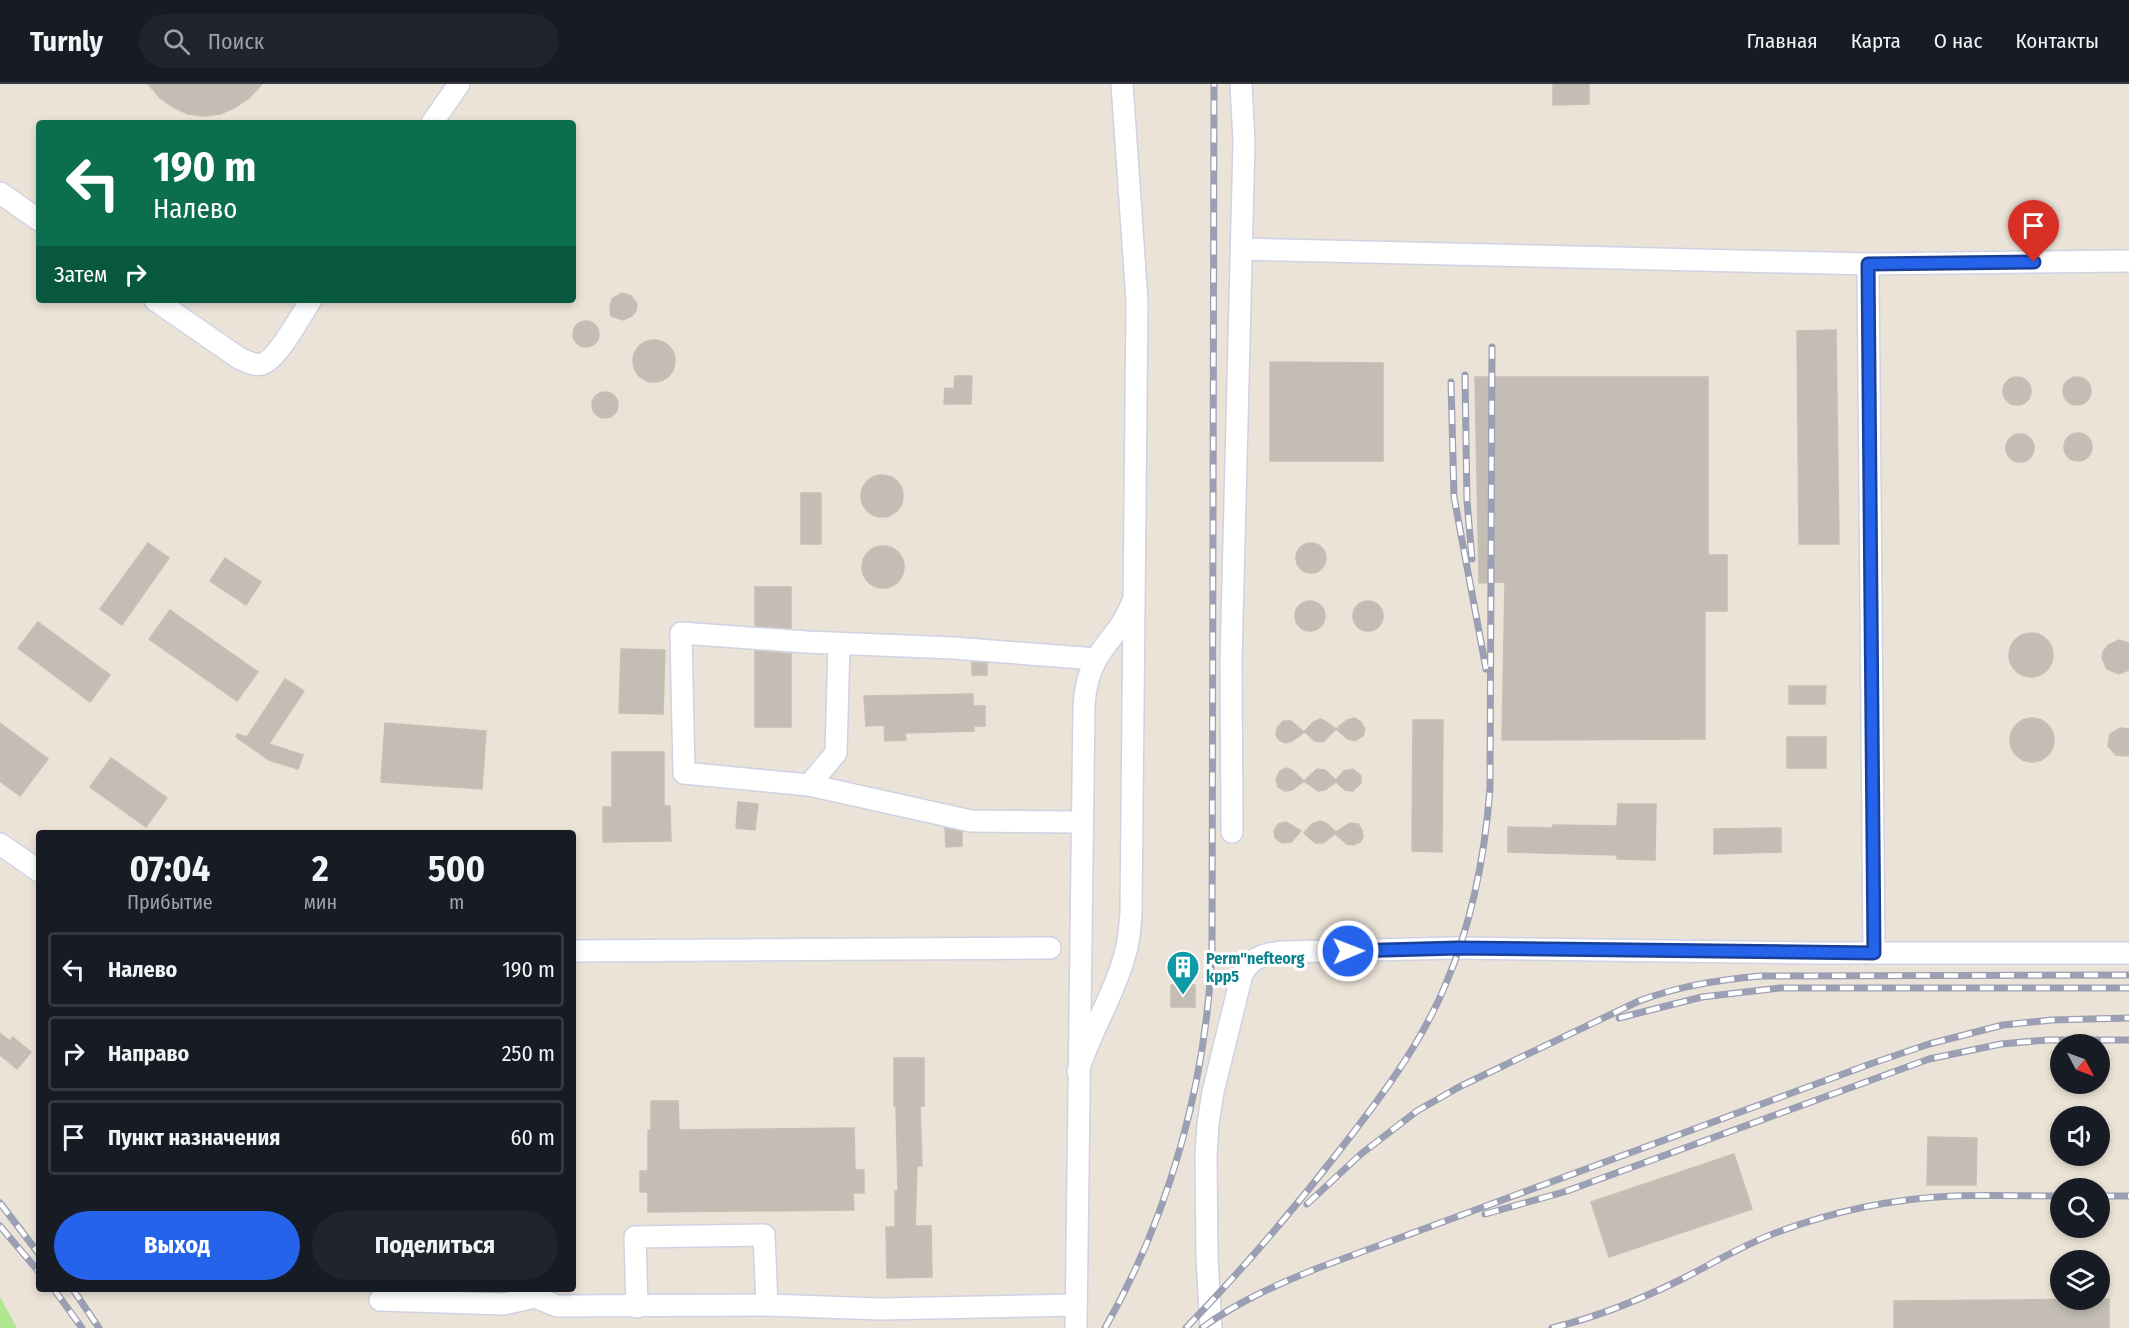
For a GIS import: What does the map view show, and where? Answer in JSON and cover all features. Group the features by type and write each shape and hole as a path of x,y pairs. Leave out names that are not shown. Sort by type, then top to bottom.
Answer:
{"street":[{"path":"434,120 459,84"},
{"path":"1078,1071 1085,1048 1118,978 1129,941 1131,912 1137,301 1122,84"},
{"path":"1232,832 1231,661 1244,142 1241,84"},
{"path":"0,193 36,218"},
{"path":"1242,249 1868,264 2129,261"},
{"path":"1868,264 1874,953"},
{"path":"159,303 239,358 253,364 263,363 275,354 309,303"},
{"path":"1076,1328 1084,705 1089,673 1130,610 1134,594"},
{"path":"1082,822 971,821 809,785 684,773 681,633 839,644 953,648 1096,659"},
{"path":"809,785 836,753 839,644"},
{"path":"0,844 36,869"},
{"path":"576,951 1050,948"},
{"path":"1211,1328 1207,1258 1208,1124 1218,1068 1242,974 1246,966 1261,955 1282,952 1458,948 1874,953 2129,953"},
{"path":"637,1307 636,1237 764,1235 767,1305"},
{"path":"380,1300 504,1304 530,1293 558,1306 767,1305 880,1309 1076,1305"}],"green space":[{"path":"0,1297 17,1328 0,1328"}],"building":[{"path":"148,84 262,84 248,99 234,108 220,114 204,116 188,114 173,107 160,98"},
{"path":"1553,84 1589,84 1589,104 1553,105"},
{"path":"622,293 631,296 637,304 632,316 623,320 611,316 610,307 612,299"},
{"path":"586,321 596,324 599,334 596,344 586,347 576,344 573,334 576,324"},
{"path":"1836,330 1839,544 1799,544 1797,331"},
{"path":"654,340 669,346 675,361 669,376 654,382 639,376 633,361 639,346"},
{"path":"1270,362 1383,363 1383,461 1270,461"},
{"path":"955,376 972,376 971,404 944,404 945,388 954,389"},
{"path":"1475,377 1708,377 1708,555 1727,555 1727,611 1705,611 1705,739 1502,740 1505,582 1479,583"},
{"path":"2017,377 2027,381 2031,391 2027,401 2017,405 2007,401 2003,391 2007,381"},
{"path":"2077,377 2087,381 2091,391 2087,401 2077,405 2067,401 2063,391 2067,381"},
{"path":"605,392 614,396 618,405 614,414 605,418 596,414 592,405 596,396"},
{"path":"2078,433 2088,437 2092,447 2088,457 2078,461 2068,457 2064,447 2068,437"},
{"path":"2020,434 2030,438 2034,448 2030,458 2020,462 2010,458 2006,448 2010,438"},
{"path":"882,475 897,481 903,496 897,511 882,517 867,511 861,496 867,481"},
{"path":"801,493 821,493 821,544 801,544"},
{"path":"148,543 169,558 122,625 100,609"},
{"path":"1311,543 1317,544 1325,552 1325,564 1317,572 1311,573 1305,572 1297,564 1296,558 1297,552 1305,544"},
{"path":"883,546 898,552 904,567 898,582 883,588 868,582 862,567 868,552"},
{"path":"225,558 261,582 246,605 210,581"},
{"path":"755,587 791,587 791,628 755,626"},
{"path":"1310,601 1316,602 1324,610 1324,622 1316,630 1310,631 1304,630 1296,622 1295,616 1296,610 1304,602"},
{"path":"1368,601 1374,602 1382,610 1382,622 1374,630 1368,631 1362,630 1354,622 1353,616 1354,610 1362,602"},
{"path":"170,610 258,672 237,701 149,639"},
{"path":"38,622 110,675 90,702 18,648"},
{"path":"2031,633 2047,639 2053,655 2047,671 2031,677 2015,671 2009,655 2015,639"},
{"path":"2119,640 2129,643 2129,670 2119,674 2107,669 2102,658 2108,645"},
{"path":"621,649 665,650 663,714 619,713"},
{"path":"755,651 791,654 791,727 755,727"},
{"path":"972,662 987,663 987,675 972,675"},
{"path":"285,679 304,691 269,744 303,755 298,769 269,760 236,737 237,734 247,737"},
{"path":"1789,686 1826,686 1825,704 1789,704"},
{"path":"973,694 973,706 985,706 985,726 974,726 974,731 905,733 906,740 885,741 884,725 866,726 864,696"},
{"path":"1354,718 1361,722 1365,729 1363,736 1355,741 1348,739 1336,729 1347,720"},
{"path":"2032,718 2048,724 2054,740 2048,756 2032,762 2016,756 2010,740 2016,724"},
{"path":"1320,719 1336,729 1323,742 1315,741 1305,732 1285,743 1276,735 1277,728 1283,721 1291,721 1304,732 1313,722"},
{"path":"1413,720 1443,720 1442,852 1412,851"},
{"path":"0,723 48,759 20,796 0,781"},
{"path":"385,723 486,731 482,789 381,782"},
{"path":"2120,728 2129,729 2129,756 2116,755 2108,746 2110,734"},
{"path":"1787,737 1826,737 1826,768 1787,768"},
{"path":"612,752 664,752 664,806 670,806 671,841 603,842 603,807 612,807"},
{"path":"111,758 167,798 146,827 90,787"},
{"path":"1286,768 1292,770 1304,781 1292,790 1285,791 1278,787 1276,779 1280,771"},
{"path":"1317,769 1325,770 1336,780 1344,771 1353,769 1361,776 1361,783 1353,791 1345,790 1336,782 1325,790 1318,791 1304,781"},
{"path":"738,802 758,804 755,830 736,828"},
{"path":"1618,804 1656,804 1655,860 1617,859 1617,855 1508,852 1508,827 1617,826"},
{"path":"1320,821 1336,832 1350,823 1358,824 1363,837 1360,842 1353,845 1347,844 1335,834 1323,843 1315,843 1304,833 1312,824"},
{"path":"1286,822 1301,831 1291,842 1282,843 1275,838 1274,831 1278,824"},
{"path":"945,828 962,832 962,846 946,847"},
{"path":"1781,828 1781,852 1714,854 1714,829"},
{"name":"Perm\"nefteorg kpp5","path":"1171,985 1195,985 1195,1007 1171,1007"},
{"path":"0,1033 10,1041 13,1037 31,1052 17,1069 0,1055"},
{"path":"894,1058 924,1058 924,1106 920,1106 922,1166 917,1166 915,1226 931,1226 932,1277 887,1278 886,1227 895,1227 895,1191 898,1191"},
{"path":"651,1101 678,1101 679,1130 854,1128 855,1170 864,1170 864,1193 853,1193 854,1210 648,1212 648,1192 640,1192 640,1171 648,1171"},
{"path":"1928,1137 1977,1138 1976,1185 1927,1185"},
{"path":"1734,1154 1752,1209 1609,1257 1591,1202"},
{"path":"2050,1300 2050,1310 2109,1310 2109,1328 1894,1328 1894,1301"}],"railway":[{"path":"1105,1328 1148,1240 1181,1146 1202,1050 1208,1001 1212,952 1214,84"},
{"path":"1186,1328 1288,1214 1388,1086 1425,1028 1445,986 1463,938 1481,863 1490,788 1492,347"},
{"path":"1465,375 1467,501 1472,559"},
{"path":"1451,382 1454,497 1486,669"},
{"path":"1307,1204 1361,1154 1417,1111 1459,1087 1639,1001 1669,991 1760,976 2129,975"},
{"path":"1619,1018 1702,997 1780,988 2129,988"},
{"path":"1202,1328 1258,1294 1318,1268 1929,1044 2003,1025 2052,1020 2129,1018"},
{"path":"1485,1214 1564,1192 1929,1059 2001,1044 2047,1040 2129,1040"},
{"path":"1552,1328 1636,1300 1766,1237 1842,1212 1885,1203 1930,1198 2050,1196"},
{"path":"2110,1196 2129,1196"},
{"path":"0,1203 36,1250"},
{"path":"0,1226 36,1268"},
{"path":"56,1292 82,1328"},
{"path":"75,1292 99,1328"}],"place":[{"name":"Perm\"nefteorg kpp5","path":"1183,996"}],"route":[{"path":"1348,951 1458,948 1874,953 1868,264 2034,262"}]}
